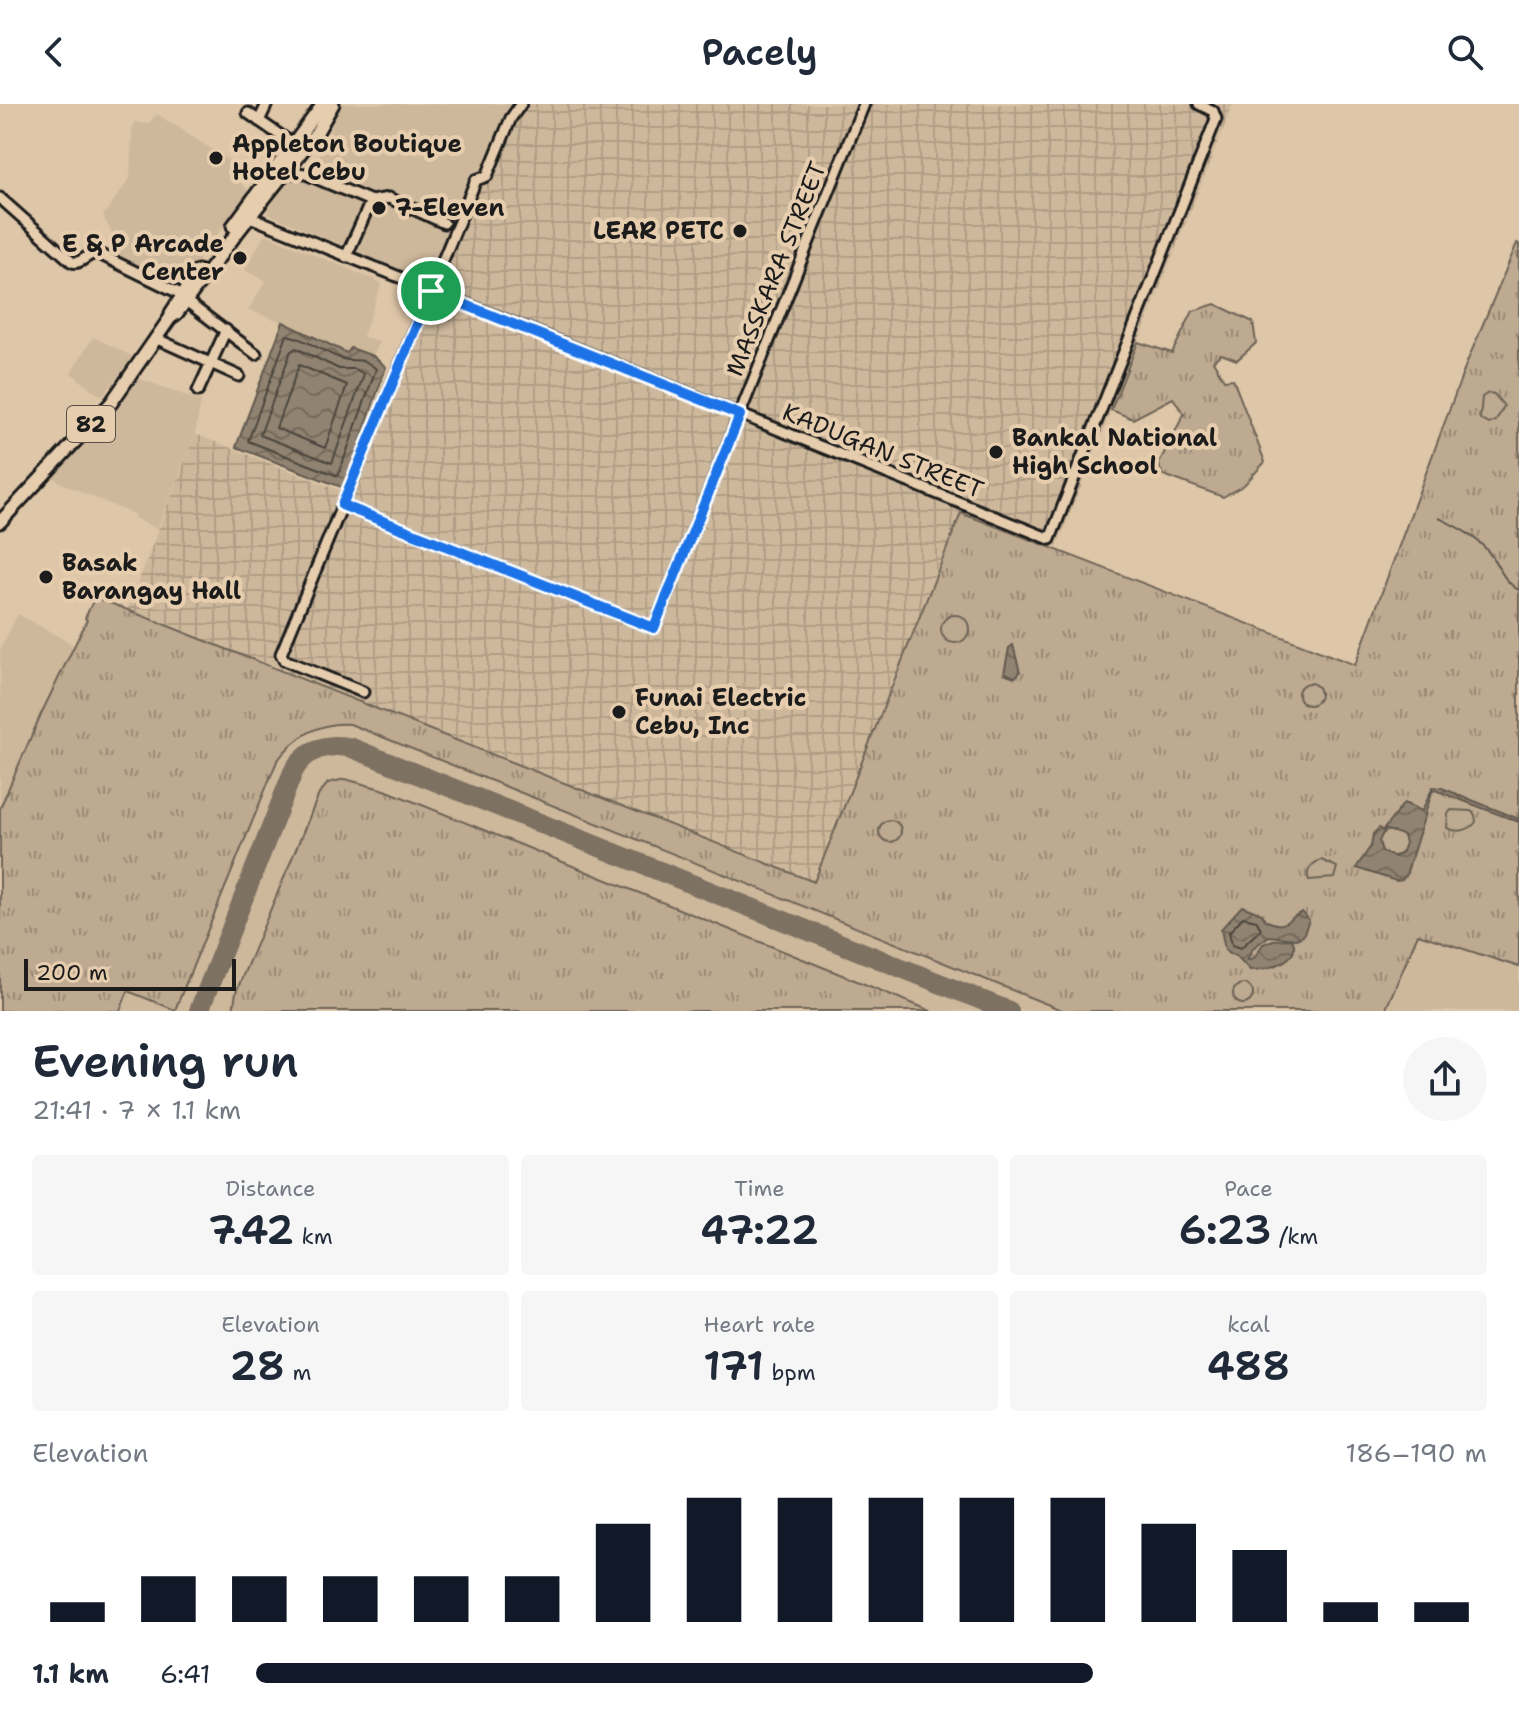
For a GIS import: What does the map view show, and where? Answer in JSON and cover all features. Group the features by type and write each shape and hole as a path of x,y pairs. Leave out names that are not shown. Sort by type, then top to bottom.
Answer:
{"main road":[{"name":"82","path":"184,297 286,172 323,104"},
{"name":"82","path":"0,522 111,403 184,297 296,151 317,132 333,104"}],"street":[{"path":"259,121 267,104"},
{"path":"363,692 282,657 476,180 487,176 511,118 521,104"},
{"name":"MASSKARA STREET","path":"342,505 654,628 864,104"},
{"name":"KADUGAN STREET","path":"250,217 1050,539 1216,119 1213,111 1199,104"},
{"path":"248,113 296,151 306,174"},
{"path":"286,172 306,174 371,201 389,198 444,223"},
{"path":"0,198 72,262 78,263 97,253 184,297 256,354"},
{"path":"346,257 371,201"},
{"path":"198,391 226,330"},
{"path":"155,338 239,376"}],"shaded area":[{"path":"340,104 513,104 439,286 266,213 286,182 322,152"},
{"path":"513,104 1233,104 1056,549 961,514 814,883 127,611 195,434 354,496"},
{"path":"157,114 233,163 228,172 253,194 240,209 236,208 179,289 111,259 116,241 103,216 130,178 132,128 135,122 148,124"},
{"path":"265,234 382,283 363,336 379,342 373,356 351,348 347,353 283,322 248,310 266,281 245,270"},
{"path":"93,337 134,357 103,395 71,373"},
{"path":"138,378 201,401 195,434 157,529 134,518 135,515 53,477"},
{"path":"95,597 1133,1011 0,1011 0,649 18,614 74,645"},
{"path":"1417,934 1519,967 1519,1011 1385,1011"}],"green space":[{"path":"1517,243 1519,967 1418,934 1385,1011 1064,1011 350,724 339,724 309,732 277,761 175,1010 128,991 120,1011 0,1011 0,808 95,597 814,882 961,513 1355,665 1467,362"},
{"path":"1215,304 1253,322 1256,343 1237,360 1221,354 1213,361 1224,380 1233,379 1265,462 1244,485 1223,497 1161,474 1159,463 1184,414 1173,398 1133,419 1111,410 1138,342 1172,353 1193,311"},
{"path":"1488,393 1494,394 1504,406 1496,421 1489,424 1480,419 1482,397"},
{"path":"955,615 965,619 969,629 965,639 955,643 945,639 941,629 945,619"},
{"path":"1309,683 1317,686 1320,694 1317,702 1309,705 1301,702 1298,694 1301,686"},
{"path":"345,779 385,790 931,1011 233,1011 236,992 319,794 328,783"},
{"path":"1451,810 1471,811 1476,822 1463,830 1447,828"},
{"path":"886,820 894,820 901,831 894,842 886,842 879,835 879,827"},
{"path":"1392,830 1401,834 1405,843 1401,852 1392,856 1383,852 1379,843 1383,834"},
{"path":"1321,860 1337,867 1334,878 1309,880 1310,868"},
{"path":"1243,984 1250,987 1253,994 1250,1001 1243,1004 1236,1001 1233,994 1236,987"}],"water":[{"path":"283,322 347,353 351,348 373,356 386,367 344,488 236,447"},
{"path":"1013,645 1020,672 1015,677 1004,673 1009,648"},
{"path":"1433,787 1519,819 1519,822 1435,790 1402,880 1396,881 1356,868 1379,828 1384,831 1379,841 1382,852 1394,857 1401,854 1405,843 1403,835 1384,829 1404,803 1422,811"},
{"path":"1242,906 1277,924 1285,923 1302,912 1309,920 1303,936 1296,939 1269,936 1253,948 1247,960 1254,958 1263,944 1292,939 1292,953 1282,963 1250,970 1236,955 1225,950 1221,929"}],"waterway":[{"path":"1439,518 1482,545 1513,587 1519,590"}],"taxiway":[{"path":"199,1011 293,772 311,753 334,746 352,748 1009,1011"}],"place":[{"name":"Appleton Boutique Hotel Cebu","path":"216,158"},
{"name":"7-Eleven","path":"379,208"},
{"name":"LEAR PETC","path":"740,231"},
{"name":"E & P Arcade Center","path":"240,258"},
{"name":"Bankal National High School","path":"996,452"},
{"name":"Basak Barangay Hall","path":"46,577"},
{"name":"Funai Electric Cebu, Inc","path":"619,712"}],"route":[{"path":"431,291 740,415 654,628 342,505 431,291"}]}
